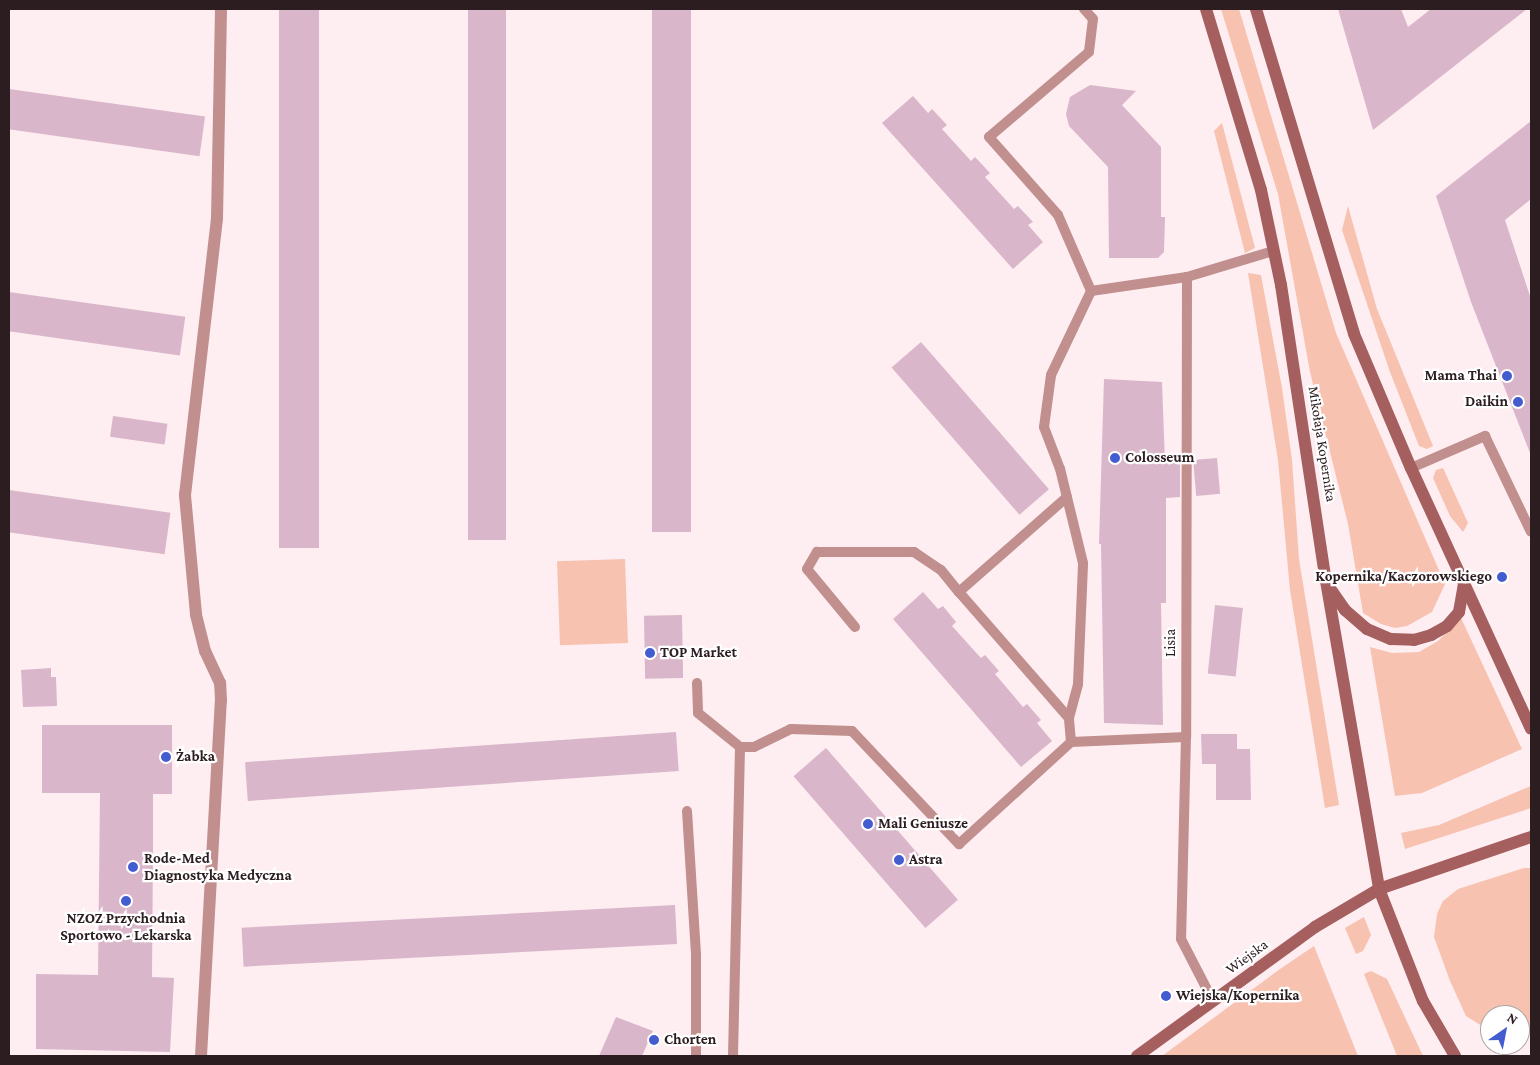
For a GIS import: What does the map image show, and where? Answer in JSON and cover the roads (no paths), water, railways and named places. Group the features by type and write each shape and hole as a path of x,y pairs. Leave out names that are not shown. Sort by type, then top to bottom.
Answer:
{"main road":[{"name":"Mikołaja Kopernika","path":"1206,9 1261,190 1281,285 1326,581 1379,889 1423,1001 1455,1056"},
{"path":"1256,9 1354,334 1411,468 1531,729"},
{"path":"1326,581 1344,610 1367,629 1391,639 1414,640 1431,636 1447,626 1459,612 1464,581"},
{"name":"Wiejska","path":"1137,1056 1321,923 1379,889 1531,838"}],"street":[{"path":"201,1056 221,700 220,683 205,651 198,621 185,495 218,218 222,9"}],"lane":[{"path":"1084,9 1094,19 1089,52 989,137 1058,215 1092,291"},
{"path":"1092,291 1187,277 1273,251"},
{"name":"Lisia","path":"1187,277 1186,737 1181,939 1213,1001"},
{"path":"1071,742 1070,718 1078,684 1083,563 1067,497 1044,427 1051,375 1092,291"},
{"path":"1411,468 1485,436 1531,532"},
{"path":"959,592 1067,497"},
{"path":"855,627 807,569 817,552 914,552 941,570 1070,718"},
{"path":"697,683 698,713 740,747 754,747 791,730 852,731 959,844 1071,742 1186,737"},
{"path":"733,1056 740,747"},
{"path":"687,811 696,955 696,1056"}],"place":[{"name":"Mama Thai","path":"1507,376"},
{"name":"Daikin","path":"1518,402"},
{"name":"Colosseum","path":"1115,458"},
{"name":"Kopernika/Kaczorowskiego","path":"1502,577"},
{"name":"TOP Market","path":"650,653"},
{"name":"Żabka","path":"166,757"},
{"name":"Mali Geniusze","path":"868,824"},
{"name":"Astra","path":"899,860"},
{"name":"Rode-Med Diagnostyka Medyczna","path":"133,867"},
{"name":"NZOZ Przychodnia Sportowo - Lekarska","path":"126,901"},
{"name":"Wiejska/Kopernika","path":"1166,996"},
{"name":"Chorten","path":"654,1040"}]}
